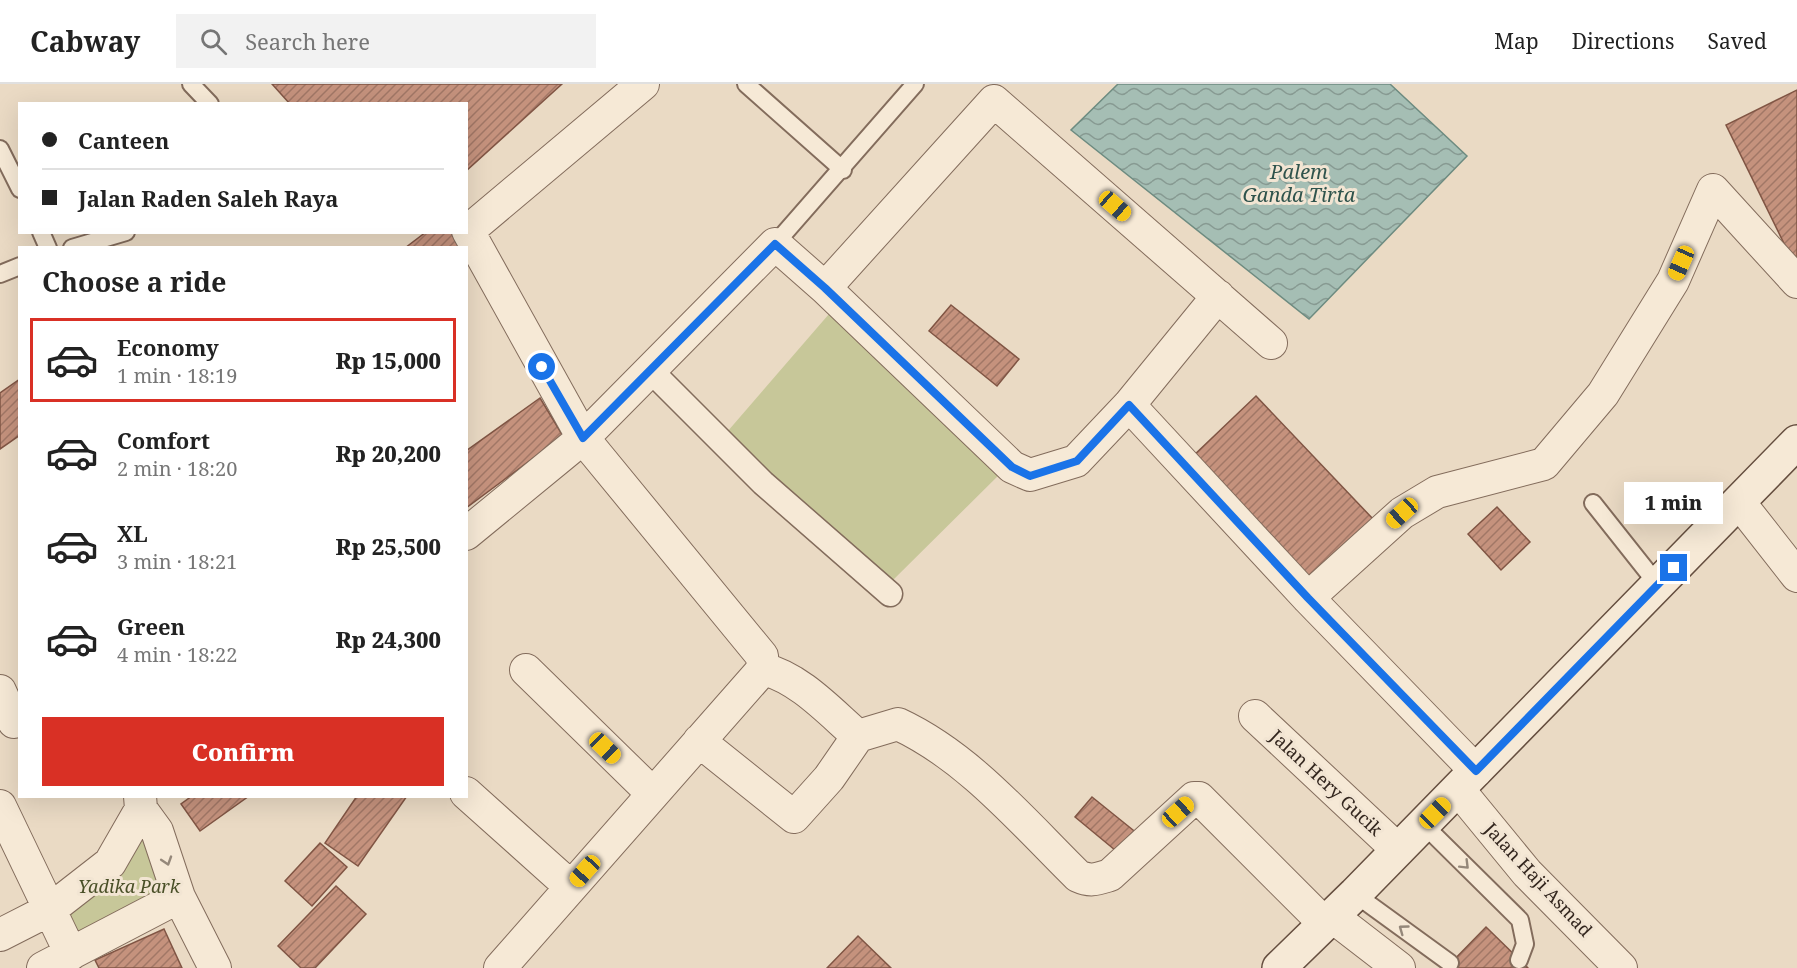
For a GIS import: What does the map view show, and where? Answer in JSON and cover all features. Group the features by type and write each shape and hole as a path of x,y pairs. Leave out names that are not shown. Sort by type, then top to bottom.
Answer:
{"main road":[{"path":"1278,968 1338,911 1797,442"}],"street":[{"path":"500,968 763,669 762,656 583,438 468,231 643,84"},
{"path":"825,288 994,101 1270,343"},
{"path":"1308,598 1402,513 1437,492 1544,464 1603,394 1673,281 1713,190 1797,282"},
{"path":"468,532 583,438 775,244 825,288 1012,467 1030,476 1077,461 1129,405 1218,296"},
{"path":"658,378 763,483 890,594"},
{"name":"Jalan Haji Asmad","path":"1129,405 1308,598 1467,780 1527,873 1621,968"},
{"path":"1739,502 1797,576"},
{"path":"763,669 771,671 813,696 858,736"},
{"path":"526,670 653,794"},
{"path":"0,692 11,725"},
{"name":"Jalan Hery Gucik","path":"1255,716 1398,850"},
{"path":"699,741 794,817 829,778 858,736 898,724 940,747 971,772 1078,876 1093,881 1110,875 1194,798 1203,800 1246,844 1338,911 1399,968"},
{"path":"468,796 571,886"},
{"path":"140,803 157,831 178,897 215,968"},
{"path":"0,934 51,909 110,863 140,803"},
{"path":"0,806 71,954"},
{"path":"43,968 178,897"}],"lane":[{"path":"191,84 208,102"},
{"path":"746,84 843,170"},
{"path":"775,244 843,170 915,84"},
{"path":"0,149 18,185"},
{"path":"79,246 119,234"},
{"path":"0,274 18,267"},
{"path":"1593,503 1658,585"},
{"path":"1423,824 1520,920 1525,944 1519,960"},
{"path":"1338,911 1450,963"}],"green space":[{"path":"829,314 1007,467 890,583 721,439"},
{"name":"Yadika Park","path":"138,822 159,859 154,906 74,949 54,910"}],"water":[{"name":"Palem Ganda Tirta","path":"1118,84 1390,84 1467,156 1309,319 1071,130"}],"building":[{"path":"272,84 562,84 468,169 468,102 288,102"},
{"path":"1797,90 1797,268 1796,268 1726,125"},
{"path":"423,234 452,234 461,246 408,246"},
{"path":"951,305 1019,359 997,386 929,331"},
{"path":"18,380 18,436 0,449 0,393"},
{"path":"1256,396 1373,519 1309,580 1191,458"},
{"path":"540,398 563,436 468,507 468,450"},
{"path":"1497,507 1530,542 1501,570 1468,534"},
{"path":"1092,797 1138,834 1121,855 1075,817"},
{"path":"189,798 246,798 200,831 181,804"},
{"path":"356,798 406,798 358,866 325,843"},
{"path":"320,843 347,867 312,906 285,881"},
{"path":"336,886 366,914 315,968 301,968 278,946"},
{"path":"1486,927 1528,968 1446,968"},
{"path":"164,929 182,968 99,968 95,960"},
{"path":"858,936 891,968 827,968"}],"route":[{"path":"542,367 583,438 775,244 825,288 1012,467 1030,476 1077,461 1129,405 1308,598 1476,771 1674,568"}]}
